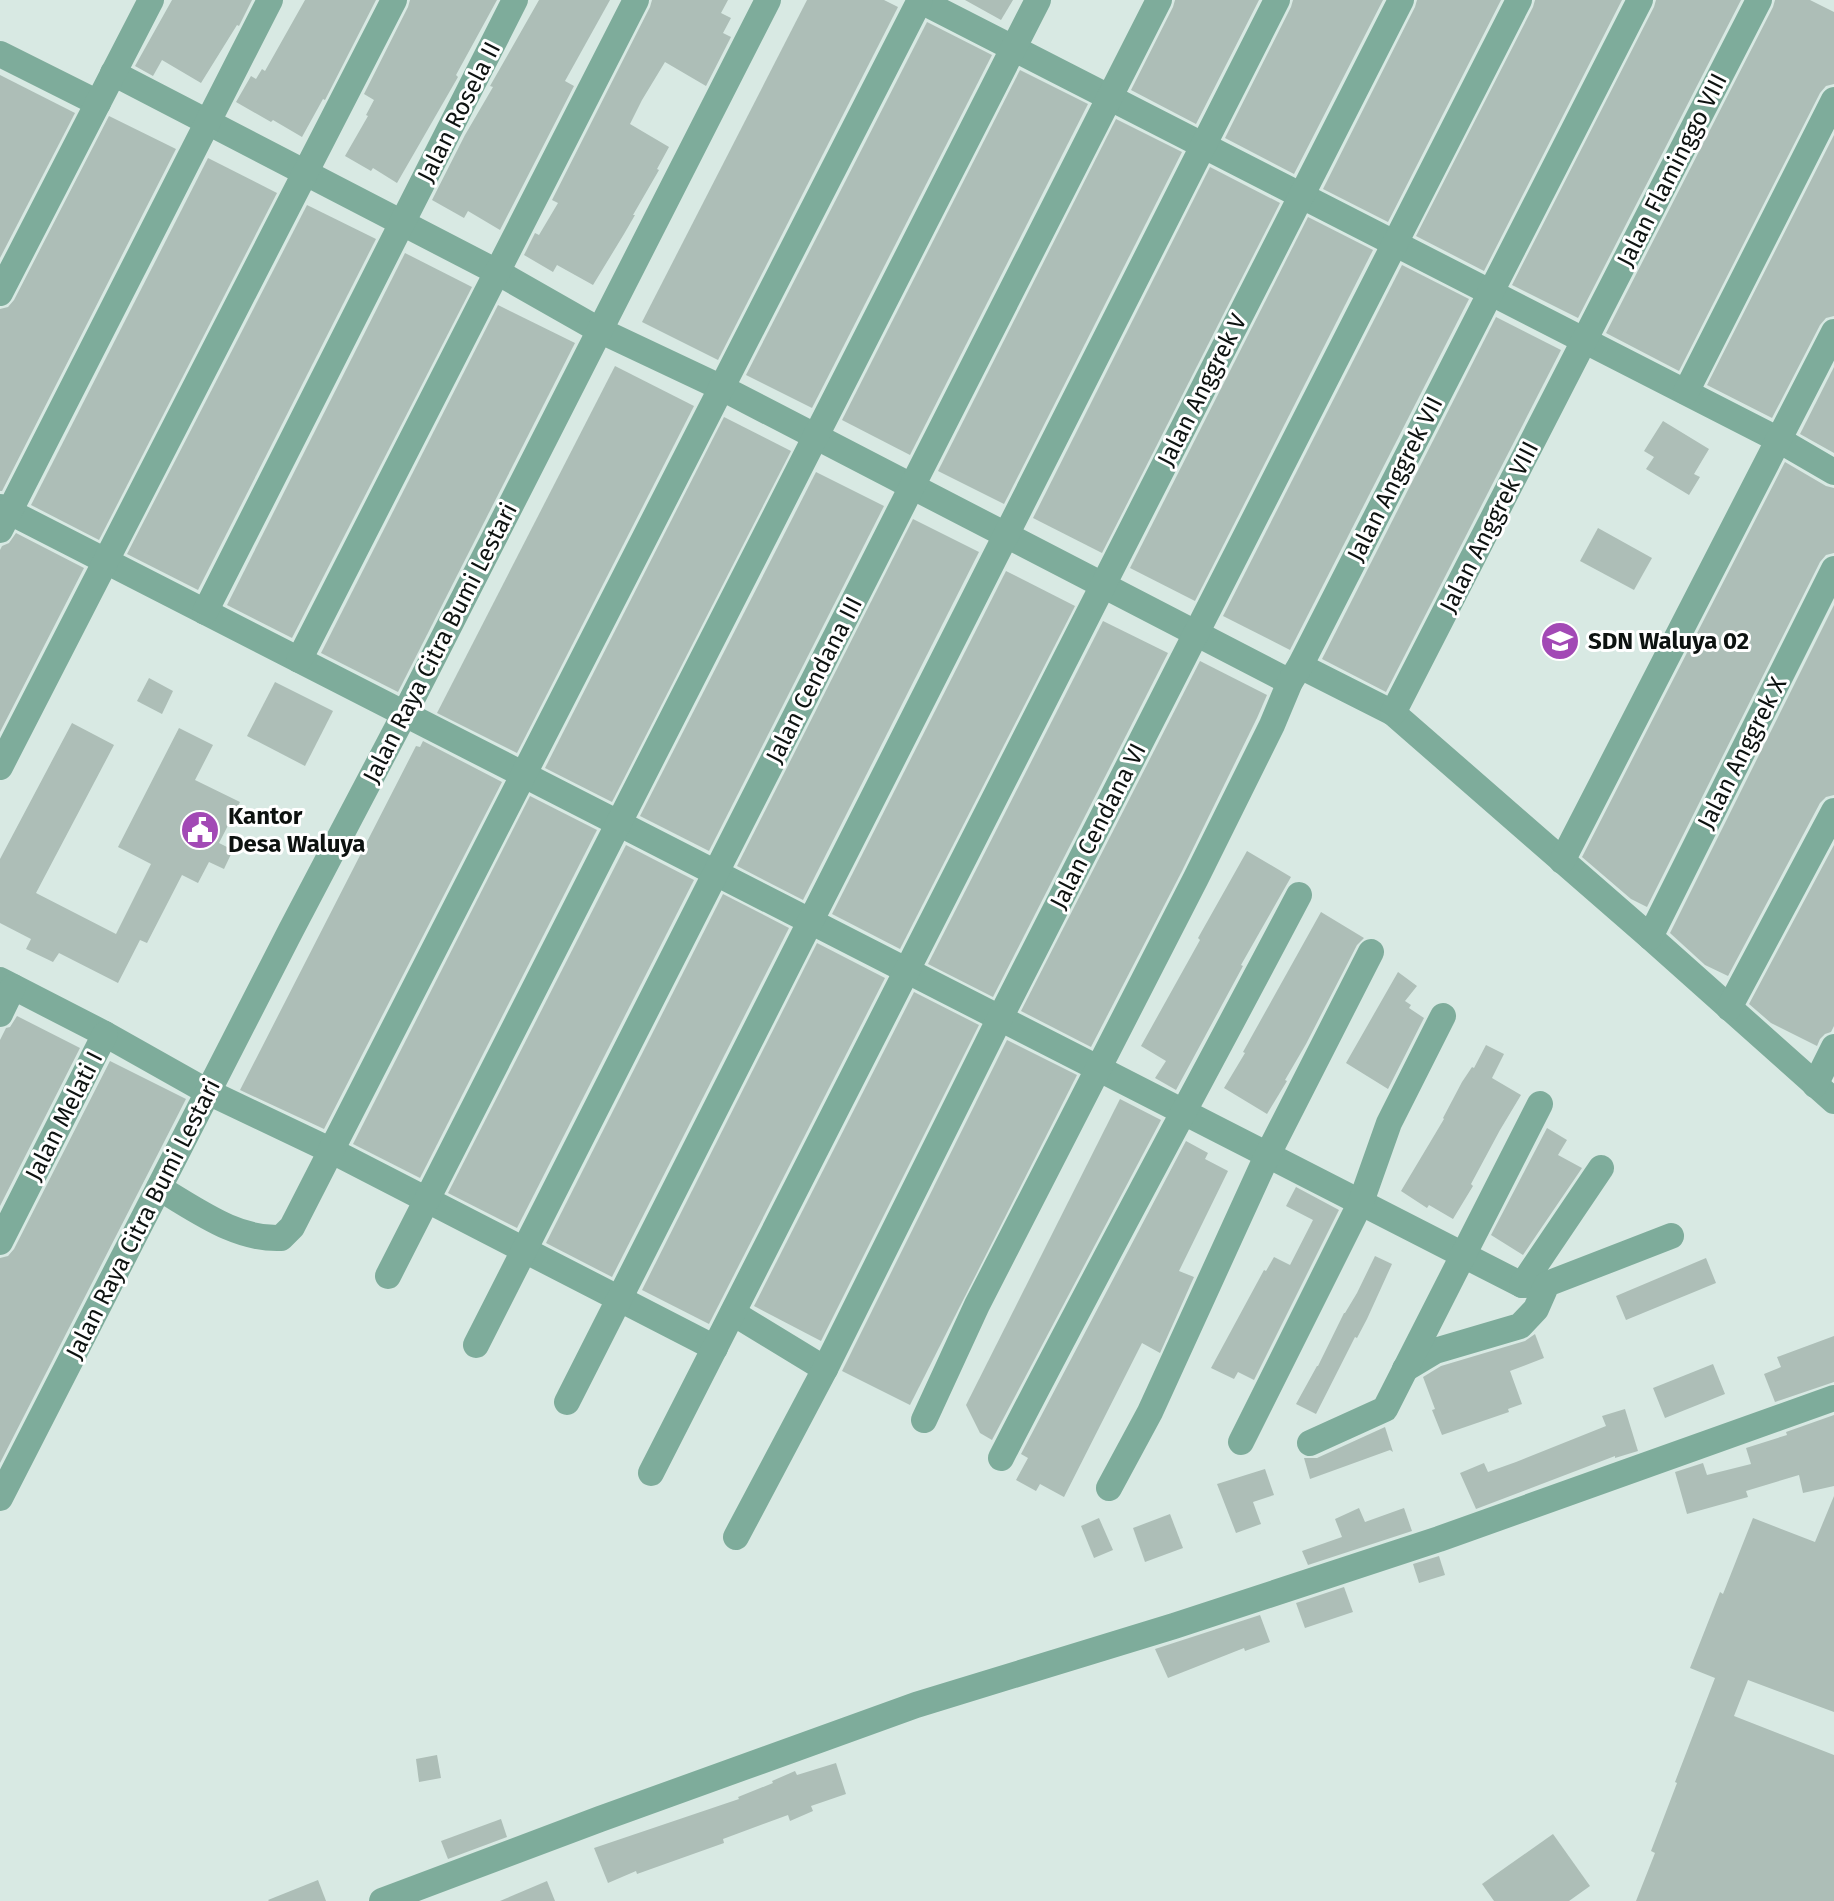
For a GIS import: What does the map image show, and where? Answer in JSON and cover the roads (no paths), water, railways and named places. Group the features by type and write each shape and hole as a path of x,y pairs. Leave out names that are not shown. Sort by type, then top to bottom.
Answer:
{"street":[{"path":"0,293 151,0"},
{"path":"270,0 3,516 106,561 1463,1254 1534,1284 1671,1236"},
{"path":"0,767 394,0"},
{"name":"Jalan Rosela II","path":"205,612 515,0"},
{"path":"299,660 636,0"},
{"name":"Jalan Raya Citra Bumi Lestari","path":"0,1498 7,1466 159,1188 768,0"},
{"path":"159,1188 226,1227 266,1239 281,1238 292,1227 920,0 1779,440 1834,472"},
{"path":"388,1276 1038,0"},
{"name":"Jalan Cendana III","path":"476,1345 1159,0"},
{"path":"567,1402 1277,0"},
{"name":"Jalan Anggrek V","path":"651,1473 1401,0"},
{"name":"Jalan Cendana VI","path":"736,1537 825,1369 1000,1018 1519,0"},
{"name":"Jalan Anggrek VII","path":"924,1420 977,1305 1099,1069 1295,674 1640,0"},
{"name":"Jalan Flaminggo VIII","path":"1584,340 1759,0"},
{"path":"1,57 98,103"},
{"path":"113,73 497,272 599,330 722,388 1196,634 1393,713 1824,1093 1834,1047"},
{"path":"1686,392 1834,100"},
{"path":"1562,861 1834,332"},
{"name":"Jalan Anggrek VIII","path":"1393,713 1584,340"},
{"name":"Jalan Anggrek X","path":"1650,937 1834,569"},
{"path":"1729,1008 1834,811"},
{"path":"1001,1458 1299,895"},
{"path":"1109,1488 1150,1412 1267,1156 1371,952"},
{"path":"0,1014 7,983 208,1092 332,1151 715,1348"},
{"path":"1241,1442 1361,1202 1389,1123 1443,1016"},
{"name":"Jalan Melati I","path":"0,1242 105,1034"},
{"path":"1310,1443 1385,1409 1540,1104"},
{"path":"1405,1369 1435,1351 1520,1326 1536,1309 1534,1284 1601,1168"},
{"path":"733,1313 825,1369"},
{"path":"382,1901 916,1705 1159,1631 1439,1539 1834,1398"}],"place":[{"name":"SDN Waluya 02","path":"1560,641"},
{"name":"Kantor Desa Waluya","path":"200,830"}]}
